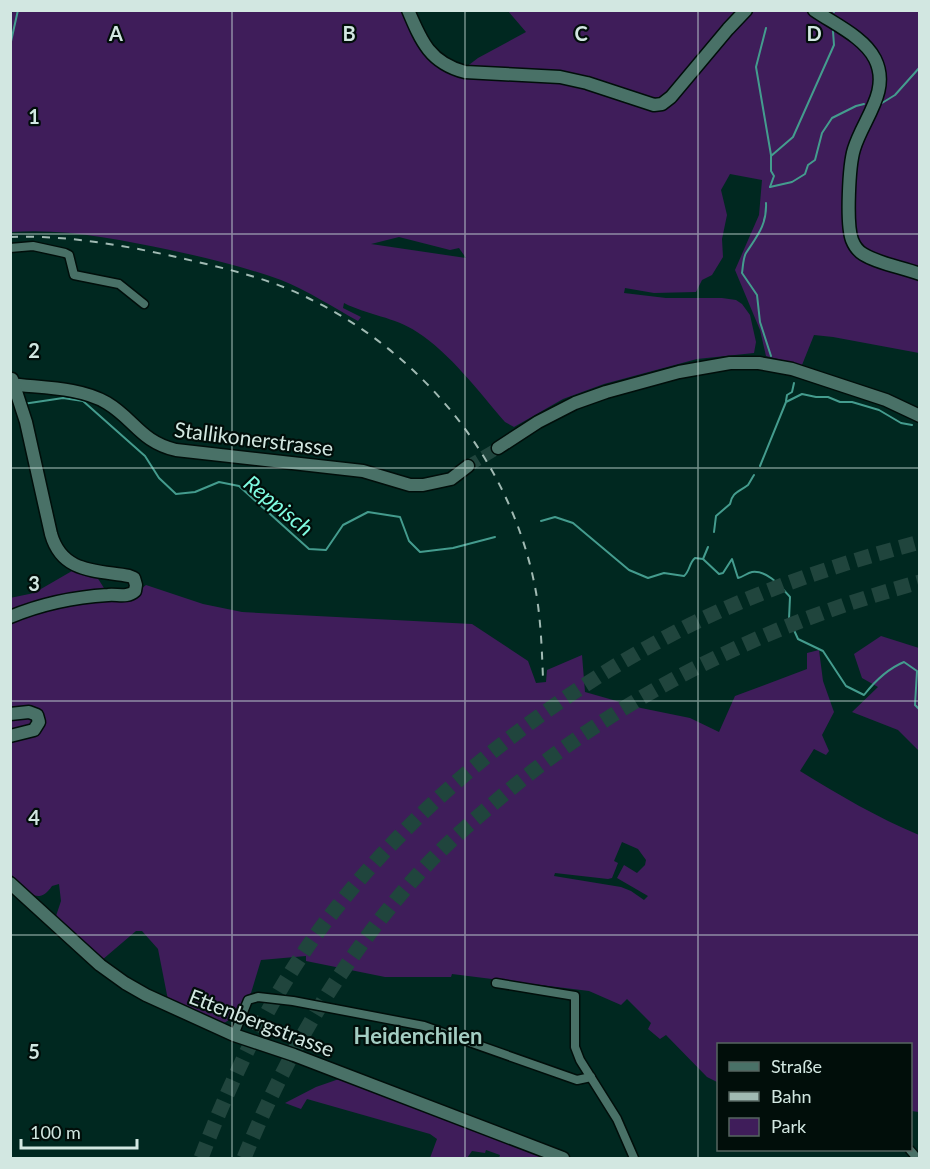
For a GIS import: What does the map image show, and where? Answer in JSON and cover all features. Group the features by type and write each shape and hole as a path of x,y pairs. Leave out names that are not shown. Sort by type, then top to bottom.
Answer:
{"street":[{"path":"408,10 427,48 443,64 465,72 560,77 654,105 662,104 671,97 746,10"},
{"path":"814,10 864,45 875,60 879,73 878,95 856,142 852,158 850,230 853,241 866,256 920,274"},
{"path":"10,248 33,246 65,253 69,255 74,275 119,284 144,304"},
{"path":"498,448 538,422 584,400 696,368 730,363 777,365 900,405 920,416"},
{"path":"10,616 39,606 69,600 93,596 128,595 135,591 136,585 135,580 129,576 75,565 63,558 57,550 51,534 21,404 12,381"},
{"name":"Stallikonerstrasse","path":"12,381 86,394 98,399 110,405 151,441 159,446 176,450 369,472 410,485 423,486 451,479 468,466"},
{"path":"10,714 32,713 37,716 39,722 34,730 10,736"},
{"name":"Ettenbergstrasse","path":"10,883 118,978 146,995 234,1035 294,1055 563,1158"},
{"path":"496,983 575,996 575,1047 580,1060 616,1119 634,1158"},
{"path":"234,1035 248,1000 258,997 293,1001 424,1026 578,1080 591,1077"}],"green space":[{"path":"13,11 403,11 457,74 478,58 526,32 508,11 919,11 919,353 814,335 802,365 766,356 760,330 735,270 759,215 762,180 730,174 721,190 727,215 722,239 723,257 712,275 702,280 696,292 654,293 625,288 624,293 666,298 736,300 750,315 756,342 754,353 697,359 604,384 563,399 514,427 505,422 441,350 417,332 400,323 344,303 343,308 361,317 358,321 281,280 198,256 91,235 11,232 10,18","holes":["399,237 450,250 459,248 466,258 371,244"]},
{"path":"72,571 97,577 109,596 137,592 146,585 203,604 242,612 472,624 528,661 536,683 546,682 547,670 582,655 585,692 641,708 690,718 719,732 735,696 807,669 807,653 819,650 823,681 834,712 822,735 829,751 826,755 814,749 800,771 859,806 919,835 919,1112 912,1111 912,1043 717,1043 717,1082 707,1077 666,1035 660,1039 648,1029 651,1023 627,999 621,1005 589,991 452,974 451,977 385,977 306,961 306,956 261,960 251,993 243,1001 234,1022 229,1020 224,1023 168,1000 158,949 142,931 136,931 102,960 56,916 61,901 59,884 52,886 41,896 36,896 25,890 11,874 10,598 34,593","holes":["622,842 638,849 646,860 645,865 637,873 624,865 617,878 648,896 644,900 621,887 554,876 555,873 612,878 618,863 614,861"]},
{"path":"881,636 919,648 919,751 898,730 852,712 878,687 862,678 854,654"},
{"path":"339,1079 551,1158 499,1158 500,1155 486,1150 485,1153 472,1151 467,1158 430,1158 437,1139 430,1134 307,1099 301,1109 285,1103 316,1087"}],"waterway":[{"path":"10,46 18,10"},
{"path":"766,28 756,67 771,155"},
{"path":"770,187 774,176 771,171 771,156 793,137 834,45 833,31"},
{"path":"882,103 895,95 920,67"},
{"path":"770,187 792,182 805,174 808,165 815,160 822,133 832,118 864,104"},
{"path":"766,203 763,224 745,255 742,273 757,295 760,322 771,356"},
{"path":"786,401 787,395 792,392 794,383"},
{"path":"760,466 786,402 802,394 828,397 840,402 852,402 879,410 901,423 912,425"},
{"name":"Reppisch","path":"23,404 63,398 83,401 145,456 159,478 176,494 195,492 219,482 239,486 309,549 326,550 343,525 368,512 400,517 409,541 420,552 453,548 495,537"},
{"path":"714,532 716,516 730,504 734,495 748,485 754,475"},
{"name":"Reppisch","path":"541,521 555,517 573,523 629,570 648,578 664,573 684,576 695,558 703,559 719,574 723,573 732,559 738,578 752,572 769,576 790,597 789,619 798,639 823,651 846,686 864,695 882,676 904,662 917,671 915,705 920,710"},
{"path":"703,559 708,547"}],"tunnel":[{"path":"468,466 498,448"},
{"path":"201,1158 228,1092 259,1027 295,965 315,936 372,865 410,825 493,751 583,686 678,631 796,580 920,542"},
{"path":"244,1158 298,1044 342,972 366,938 420,872 485,810 542,764 591,729 695,668 805,619 920,582"}],"railway":[{"path":"10,237 55,238 120,246 249,275 310,299 352,323 392,352 428,385 460,422 487,462 509,505 526,550 537,598 543,679"}],"district":[{"name":"Heidenchilen","path":"418,1035"}]}
